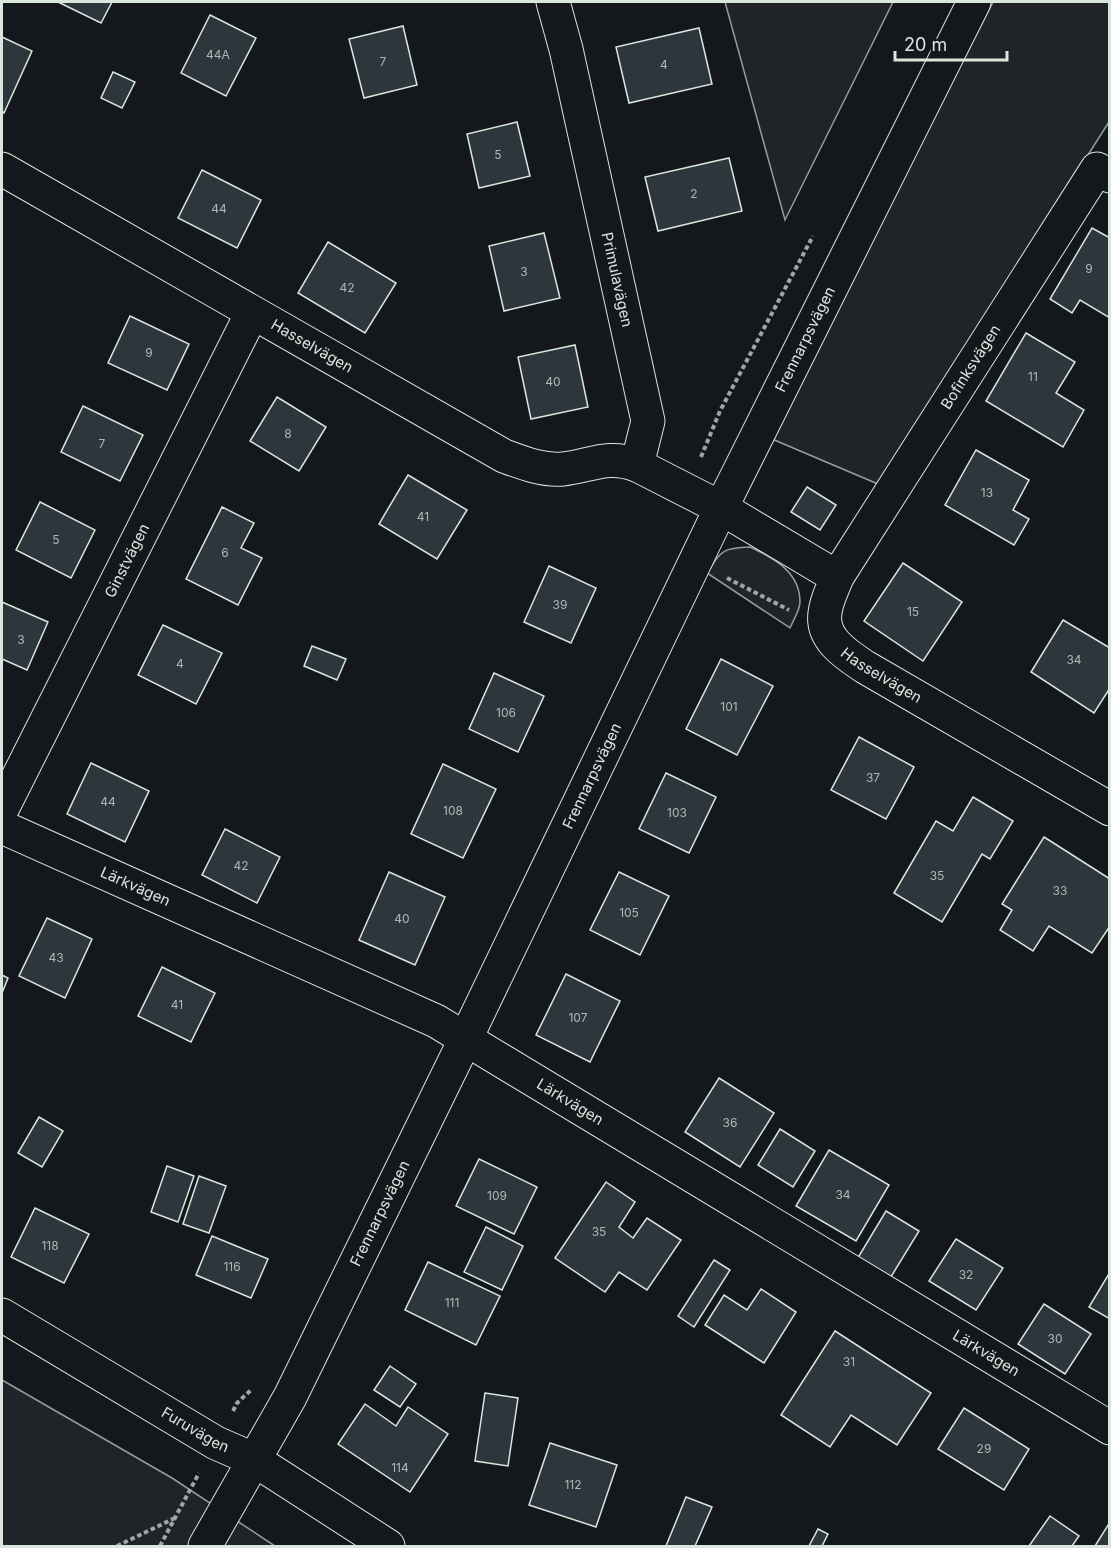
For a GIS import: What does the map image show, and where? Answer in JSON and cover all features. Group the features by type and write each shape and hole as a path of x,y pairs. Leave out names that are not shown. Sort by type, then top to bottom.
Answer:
{"street":[{"name":"Primulavägen","path":"553,2 566,50 648,421 637,465"},
{"name":"Frennarpsvägen","path":"205,1546 290,1397 722,508 974,2"},
{"name":"Hasselvägen","path":"2,169 504,456 533,467 563,469 592,462 624,460 637,465"},
{"name":"Bofinksvägen","path":"837,577 1097,169 1110,176"},
{"name":"Ginstvägen","path":"2,809 252,313"},
{"path":"637,465 722,508 837,577 824,614 827,630"},
{"name":"Hasselvägen","path":"827,630 838,649 865,667 1110,809"},
{"name":"Lärkvägen","path":"2,827 425,1017 466,1038 1110,1428"},
{"name":"Furuvägen","path":"2,1315 216,1443 254,1459 388,1546"}],"path":[{"path":"696,562 827,630"},
{"path":"117,1546 176,1517"}],"shaded area":[{"path":"725,2 893,2 785,220"},
{"path":"993,2 1109,2 1109,122 878,484 772,439"},
{"path":"750,547 784,567 796,582 800,605 790,628 707,573 716,559 724,552 734,548"},
{"path":"2,1380 172,1478 275,1546 2,1546"}],"building":[{"path":"58,2 112,2 101,23"},
{"path":"210,15 256,38 226,96 181,73"},
{"path":"403,26 417,85 364,98 349,39"},
{"path":"699,28 712,84 629,103 616,47"},
{"path":"2,37 32,51 4,113 2,111"},
{"path":"113,72 135,82 122,108 101,98"},
{"path":"517,122 530,176 479,188 467,134"},
{"path":"729,158 742,211 658,231 645,177"},
{"path":"202,170 261,200 237,248 178,218"},
{"path":"1092,228 1110,238 1110,318 1080,300 1072,313 1050,299"},
{"path":"544,233 560,298 504,311 489,246"},
{"path":"328,242 396,283 365,333 298,293"},
{"path":"130,316 189,344 167,390 108,363"},
{"path":"1026,333 1075,362 1056,393 1084,410 1063,447 986,401"},
{"path":"575,345 588,407 531,419 518,357"},
{"path":"277,397 326,427 299,471 250,441"},
{"path":"83,406 143,435 120,481 61,452"},
{"path":"976,450 1029,480 1013,510 1029,519 1014,545 945,505"},
{"path":"408,475 467,510 437,559 379,524"},
{"path":"807,487 836,505 820,530 791,512"},
{"path":"40,502 95,530 71,578 16,550"},
{"path":"222,507 254,523 241,548 262,558 238,605 186,579"},
{"path":"903,563 962,602 923,661 864,621"},
{"path":"549,566 596,588 571,643 524,622"},
{"path":"2,602 48,622 27,670 2,659"},
{"path":"1063,620 1110,648 1110,688 1094,713 1031,672"},
{"path":"163,625 222,653 196,704 138,675"},
{"path":"312,646 346,659 337,680 304,666"},
{"path":"721,659 773,686 737,755 686,729"},
{"path":"494,673 544,696 518,752 469,729"},
{"path":"859,737 914,767 886,819 831,790"},
{"path":"91,763 149,791 125,842 67,814"},
{"path":"443,764 496,789 463,858 411,834"},
{"path":"666,773 716,797 689,853 639,829"},
{"path":"973,797 1013,821 990,859 982,854 942,922 894,893 936,821 953,831"},
{"path":"225,829 280,857 257,903 202,875"},
{"path":"1044,837 1110,879 1110,926 1092,953 1049,926 1033,951 1000,930 1012,910 1002,904"},
{"path":"389,872 445,897 415,965 359,940"},
{"path":"619,872 669,896 640,955 590,930"},
{"path":"47,918 92,939 65,998 19,976"},
{"path":"162,967 215,993 191,1042 138,1016"},
{"path":"566,974 620,1001 590,1062 536,1035"},
{"path":"2,975 8,978 2,993"},
{"path":"719,1078 774,1113 740,1167 685,1132"},
{"path":"39,1117 63,1131 42,1167 18,1153"},
{"path":"780,1129 815,1151 793,1187 758,1165"},
{"path":"829,1150 889,1185 856,1241 796,1206"},
{"path":"479,1159 537,1187 514,1234 456,1206"},
{"path":"167,1166 194,1176 178,1222 151,1212"},
{"path":"199,1176 226,1186 209,1233 183,1224"},
{"path":"606,1182 635,1202 619,1227 633,1238 647,1218 681,1240 647,1290 619,1272 605,1292 555,1258"},
{"path":"35,1208 89,1234 64,1283 11,1257"},
{"path":"886,1211 919,1231 889,1280 856,1261"},
{"path":"486,1227 523,1246 502,1290 464,1272"},
{"path":"212,1236 268,1259 251,1298 196,1275"},
{"path":"956,1239 1003,1268 976,1310 929,1281"},
{"path":"714,1260 730,1270 694,1327 678,1316"},
{"path":"428,1262 500,1296 476,1345 405,1310"},
{"path":"1110,1272 1110,1319 1089,1307"},
{"path":"761,1289 796,1312 764,1363 705,1325 724,1295 747,1310"},
{"path":"1044,1304 1091,1334 1065,1374 1018,1344"},
{"path":"835,1331 931,1393 897,1445 851,1415 830,1447 781,1415"},
{"path":"390,1366 416,1384 400,1407 374,1390"},
{"path":"485,1393 518,1398 508,1466 475,1461"},
{"path":"365,1404 396,1426 408,1407 448,1434 410,1492 338,1444"},
{"path":"964,1408 1029,1449 1004,1490 938,1449"},
{"path":"550,1443 617,1465 596,1527 529,1505"},
{"path":"686,1497 712,1507 695,1546 666,1546"},
{"path":"1050,1516 1079,1536 1072,1546 1029,1546"},
{"path":"1110,1522 1110,1546 1095,1546"},
{"path":"818,1529 828,1534 822,1546 809,1546"}]}
